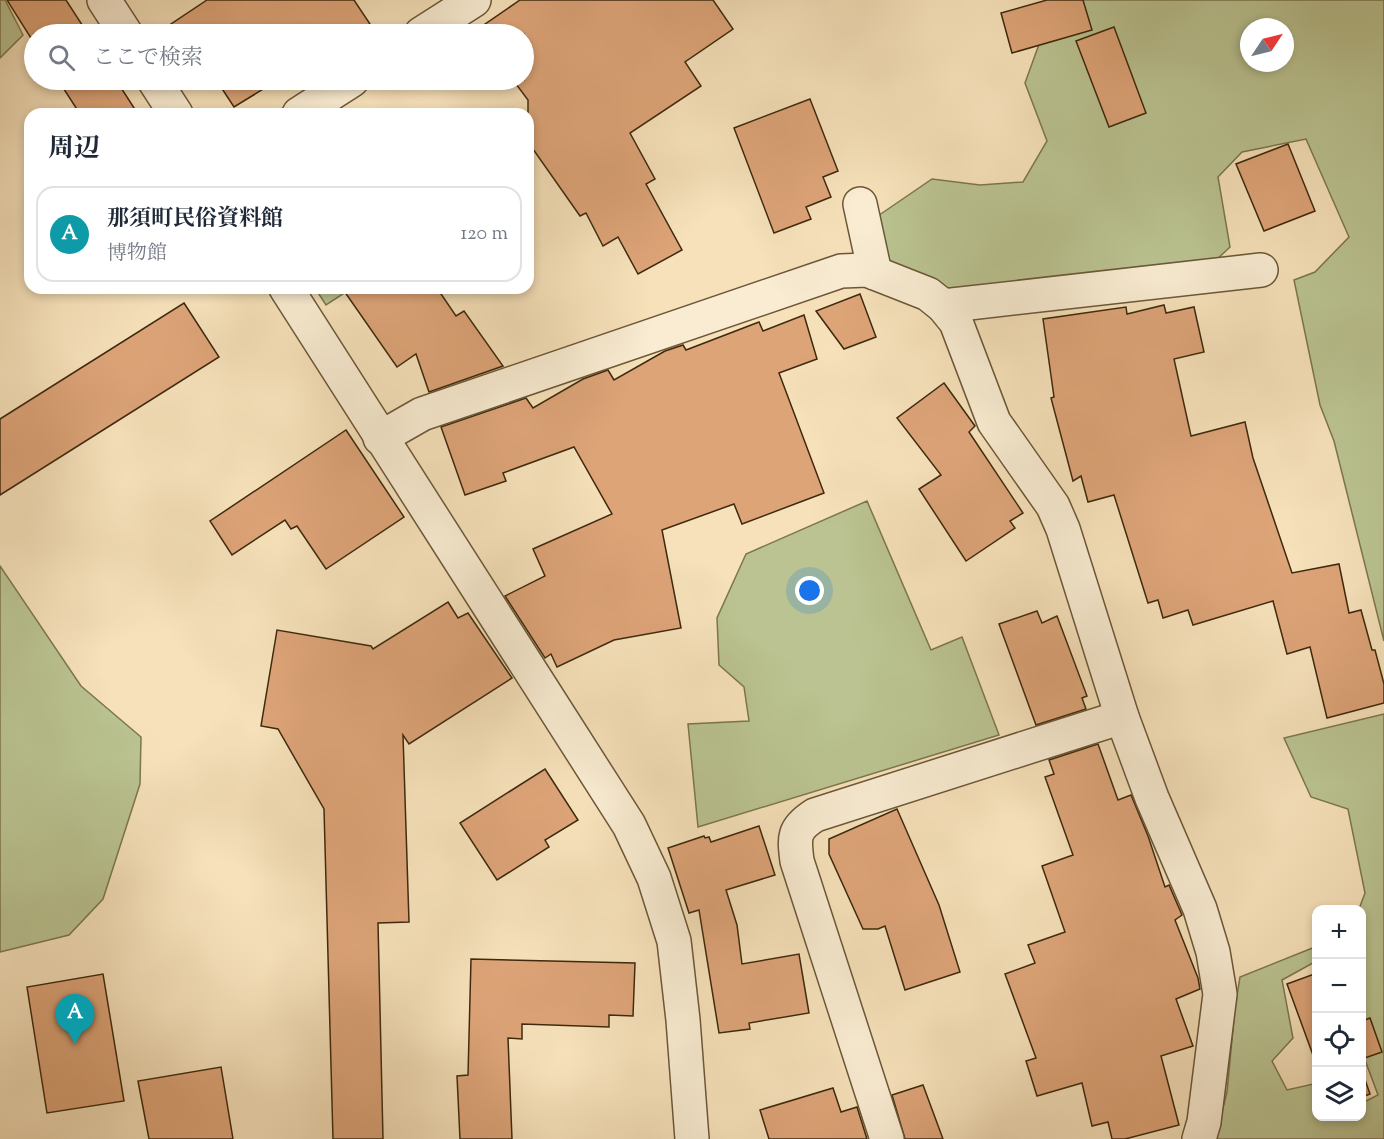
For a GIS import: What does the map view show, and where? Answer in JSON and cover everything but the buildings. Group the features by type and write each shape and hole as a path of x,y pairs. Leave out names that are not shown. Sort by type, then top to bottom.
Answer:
{"street":[{"path":"104,0 120,24"},
{"path":"437,24 474,0"},
{"path":"160,90 172,108"},
{"path":"308,108 336,90"},
{"path":"860,204 875,273"},
{"path":"380,438 422,414 841,271 867,270 928,294 943,306 956,322 994,422 1053,506 1063,529 1122,717 1152,798 1200,909 1213,952 1220,994 1204,1122 1199,1139"},
{"path":"943,306 1261,270"},
{"path":"290,294 623,815 654,878 674,941 683,1020 692,1139"},
{"path":"887,1139 797,861 794,838 802,823 815,815 1122,717"}],"green space":[{"path":"0,0 5,0 23,35 0,58"},
{"path":"1055,0 1384,0 1384,641 1334,441 1320,405 1294,280 1315,272 1349,237 1306,139 1242,152 1218,177 1230,247 1212,264 946,296 882,266 872,220 932,179 980,185 1023,182 1047,141 1025,83"},
{"path":"319,294 343,294 326,305"},
{"path":"867,501 931,650 962,637 999,735 698,827 688,724 749,721 744,687 719,665 717,618 746,554"},
{"path":"0,566 81,686 141,737 140,784 103,899 69,935 0,952"},
{"path":"1384,714 1384,1139 1215,1139 1227,1092 1240,977 1312,948 1312,964 1282,980 1293,1038 1272,1061 1287,1090 1312,1084 1312,1121 1366,1121 1366,1101 1378,1095 1366,1063 1366,905 1360,905 1365,893 1348,809 1311,797 1284,738"}],"place":[{"name":"那須町民俗資料館","path":"75,1044"}]}
